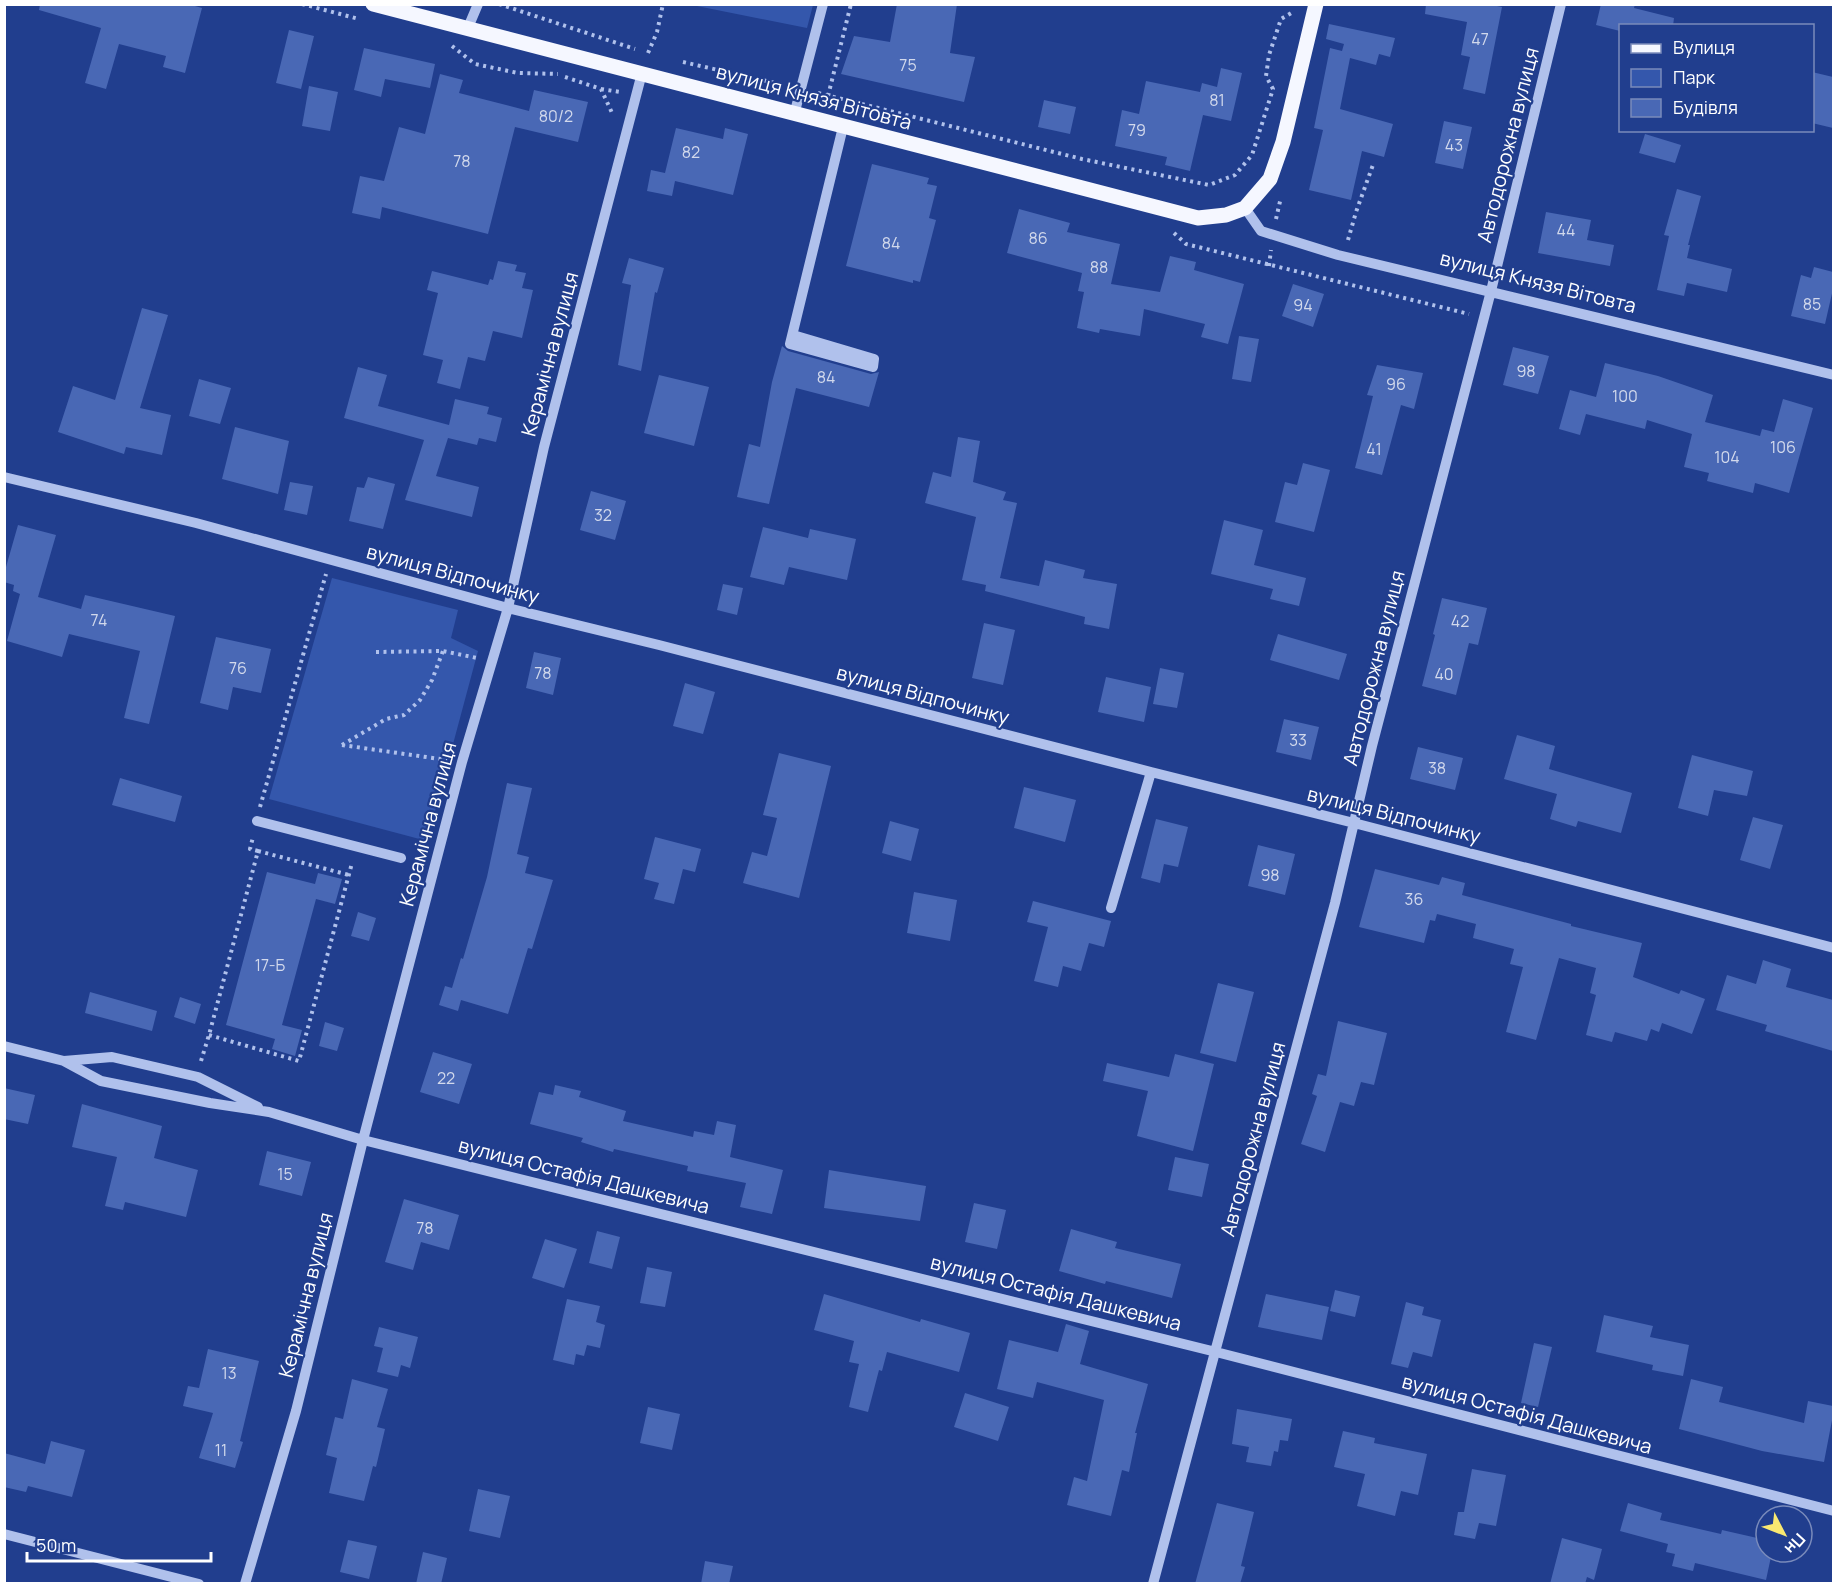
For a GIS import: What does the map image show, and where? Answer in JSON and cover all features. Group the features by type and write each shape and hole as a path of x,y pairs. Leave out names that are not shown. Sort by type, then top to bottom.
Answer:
{"main road":[{"name":"вулиця Князя Вітовта","path":"373,4 1198,218 1226,215 1245,208"},
{"path":"1245,208 1270,179 1283,142 1316,4"}],"street":[{"path":"467,30 478,4"},
{"path":"794,115 823,4"},
{"name":"Автодорожна вулиця","path":"1153,1584 1354,823 1491,291 1561,4"},
{"name":"Керамічна вулиця","path":"245,1584 296,1411 363,1140 462,762 508,608 544,447 642,73"},
{"path":"792,335 874,359 873,367 790,344 792,335 843,127"},
{"name":"вулиця Князя Вітовта","path":"1245,208 1261,231 1338,255 1491,291 1619,325 1833,375"},
{"name":"вулиця Відпочинку","path":"4,477 196,523 508,608 1354,823 1833,948"},
{"path":"1112,908 1150,772"},
{"path":"257,821 401,858"},
{"name":"вулиця Остафія Дашкевича","path":"4,1046 64,1061 101,1081 210,1103 269,1112 363,1140 1216,1352 1833,1511"},
{"name":"вулиця Остафія Дашкевича","path":"64,1061 112,1057 198,1077 269,1112"},
{"path":"4,1534 199,1584"}],"path":[{"path":"499,4 659,56"},
{"path":"648,53 657,32 663,4"},
{"path":"828,96 852,4"},
{"path":"681,61 1083,159 1209,185 1234,175 1252,155 1273,89 1266,76 1269,55 1281,19 1293,12"},
{"path":"449,44 475,64 518,73 556,74 601,88 625,139"},
{"path":"1348,241 1374,162"},
{"path":"1186,244 1484,318"},
{"path":"376,652 443,651 493,662"},
{"path":"443,651 432,680 420,700 404,715 386,718 342,745 462,762"},
{"path":"209,1035 299,1061 357,846"},
{"path":"258,851 349,875"}],"green space":[{"path":"692,5 813,5 807,28"},
{"path":"332,578 458,610 451,638 478,651 427,841 269,799"}],"building":[{"path":"40,4 188,4 202,8 185,73 163,67 166,56 119,44 106,89 85,83 101,28 39,10"},
{"path":"897,4 957,4 950,53 975,57 964,102 841,74 854,36 890,42"},
{"path":"1426,4 1487,4 1502,7 1485,94 1463,89 1470,57 1461,55 1467,22 1425,14"},
{"path":"1601,4 1635,4 1634,8 1674,18 1673,24 1619,24 1619,31 1596,25"},
{"path":"1329,24 1395,38 1390,57 1379,54 1376,65 1350,58 1340,109 1393,124 1384,157 1362,151 1351,200 1309,190 1323,130 1314,128 1330,48 1342,51 1344,44 1326,39"},
{"path":"289,30 314,36 301,89 276,83"},
{"path":"364,48 435,64 430,88 385,79 381,97 354,90"},
{"path":"1221,68 1242,73 1231,121 1203,115 1190,171 1165,165 1167,157 1115,146 1122,110 1139,114 1146,81 1200,92 1202,83 1217,87"},
{"path":"1814,72 1833,77 1833,128 1814,123"},
{"path":"440,74 463,80 459,93 529,111 534,90 588,102 578,142 515,127 488,234 382,207 380,219 352,213 360,176 384,181 399,127 425,134"},
{"path":"309,86 338,92 330,131 302,126"},
{"path":"1044,100 1076,107 1070,134 1038,127"},
{"path":"1444,121 1472,127 1463,169 1435,163"},
{"path":"676,128 723,139 725,128 748,134 733,195 675,181 672,196 647,191 651,170 665,173"},
{"path":"1645,134 1681,145 1675,163 1639,153"},
{"path":"872,164 929,178 927,184 937,186 929,218 936,220 920,282 913,280 913,283 846,266"},
{"path":"1677,189 1701,196 1688,245 1690,245 1687,258 1732,269 1727,292 1687,283 1684,296 1657,290 1669,236 1664,235"},
{"path":"1019,209 1070,223 1067,232 1120,244 1111,284 1160,292 1170,256 1196,262 1194,270 1244,284 1228,344 1201,337 1205,324 1144,309 1140,336 1100,329 1099,333 1077,328 1084,292 1078,291 1082,273 1007,253"},
{"path":"1546,212 1591,220 1587,240 1614,245 1610,266 1538,253"},
{"path":"629,258 664,268 657,293 655,292 641,371 618,365 631,285 622,283"},
{"path":"498,261 517,265 515,271 526,273 522,288 533,290 522,338 493,331 485,361 468,357 460,389 437,383 443,360 423,355 438,293 427,290 432,271 488,285 490,279 493,280"},
{"path":"1814,267 1833,272 1833,289 1825,324 1791,316 1801,275 1811,278"},
{"path":"1293,284 1324,294 1313,327 1282,316"},
{"path":"142,308 168,315 140,408 171,415 162,455 126,447 124,454 58,432 73,386 115,400"},
{"path":"1239,336 1259,339 1251,382 1232,379"},
{"path":"782,346 788,351 871,374 879,372 869,407 796,388 769,504 737,497 749,444 760,447 772,382"},
{"path":"1513,347 1549,356 1538,394 1503,385"},
{"path":"1605,363 1658,376 1713,395 1705,422 1760,436 1762,429 1774,432 1783,399 1813,408 1789,493 1755,483 1753,493 1707,481 1709,473 1684,467 1692,434 1647,420 1645,429 1586,414 1580,435 1559,429 1570,390 1596,397"},
{"path":"1377,365 1423,373 1414,409 1401,405 1382,475 1355,468 1373,396 1367,395"},
{"path":"358,367 387,375 378,406 449,425 455,399 489,407 487,414 502,418 496,442 479,438 477,445 448,438 436,476 479,487 472,517 405,500 424,440 344,418"},
{"path":"659,375 709,387 694,446 644,433"},
{"path":"199,379 231,388 220,424 189,416"},
{"path":"235,427 289,441 278,494 222,479"},
{"path":"958,437 980,441 973,482 1006,492 1003,500 1017,503 1000,578 1039,586 1045,560 1085,570 1083,578 1117,584 1109,629 1084,624 1085,617 985,591 986,585 962,580 976,517 925,503 933,472 951,477"},
{"path":"1303,463 1330,470 1314,532 1275,522 1285,482 1297,485"},
{"path":"368,477 395,484 383,529 349,521 357,487 364,488"},
{"path":"290,482 313,486 307,515 284,510"},
{"path":"591,491 626,501 615,540 580,530"},
{"path":"1224,520 1263,530 1254,565 1306,578 1299,606 1270,599 1273,589 1211,574"},
{"path":"18,525 56,535 38,597 81,609 85,595 175,616 149,724 124,718 140,651 69,634 62,657 7,641 20,594 13,591 14,585 4,582 4,574"},
{"path":"763,527 808,538 810,529 856,539 847,580 789,567 784,585 750,577"},
{"path":"723,584 743,588 737,615 717,610"},
{"path":"1442,598 1487,608 1478,645 1469,643 1456,695 1422,686"},
{"path":"984,623 1015,630 1003,685 972,678"},
{"path":"1278,634 1347,654 1339,680 1270,660"},
{"path":"216,637 271,649 261,693 233,687 228,710 200,703"},
{"path":"534,652 561,658 553,695 526,688"},
{"path":"1160,668 1184,673 1177,708 1153,704"},
{"path":"1106,677 1151,687 1144,722 1098,712"},
{"path":"685,683 715,692 703,734 673,726"},
{"path":"1284,719 1319,727 1311,760 1276,752"},
{"path":"1517,735 1555,746 1549,769 1632,793 1621,833 1578,821 1576,827 1550,819 1557,794 1504,779"},
{"path":"1418,747 1463,758 1455,790 1410,779"},
{"path":"779,753 831,766 799,898 743,883 752,852 767,856 777,818 763,815"},
{"path":"1692,755 1753,771 1747,796 1714,790 1708,816 1678,808"},
{"path":"120,778 182,796 175,822 112,805"},
{"path":"507,783 532,788 517,854 529,857 525,873 553,880 532,949 528,948 508,1014 461,1000 458,1011 439,1005 445,986 452,988 461,958 463,959 487,877"},
{"path":"1024,787 1076,800 1065,842 1014,828"},
{"path":"1753,817 1783,825 1770,869 1740,860"},
{"path":"1156,819 1188,827 1178,867 1164,864 1160,883 1141,878"},
{"path":"890,821 919,829 911,861 882,853"},
{"path":"655,837 701,849 695,872 683,869 674,904 654,899 659,883 644,879"},
{"path":"1258,845 1295,854 1285,895 1248,886"},
{"path":"1375,869 1439,885 1442,877 1465,883 1462,895 1571,924 1571,926 1642,943 1633,977 1679,994 1681,990 1705,999 1692,1034 1662,1023 1659,1032 1651,1029 1647,1041 1615,1032 1612,1042 1586,1035 1596,995 1590,993 1596,968 1559,958 1536,1040 1506,1032 1523,967 1510,964 1514,949 1473,938 1476,924 1437,914 1435,921 1430,920 1424,943 1359,927"},
{"path":"267,872 315,884 318,873 342,879 335,904 316,899 282,1025 302,1030 295,1056 272,1049 275,1039 226,1025"},
{"path":"914,892 957,900 950,941 907,933"},
{"path":"1033,901 1111,921 1104,947 1089,943 1081,971 1063,966 1058,987 1034,981 1048,927 1027,922"},
{"path":"358,912 376,918 369,941 351,936"},
{"path":"1763,960 1791,969 1786,987 1833,1000 1833,1051 1765,1031 1767,1025 1716,1010 1727,975 1756,984"},
{"path":"1218,983 1254,992 1236,1062 1200,1053"},
{"path":"90,992 157,1011 152,1031 85,1013"},
{"path":"180,997 201,1004 195,1024 174,1017"},
{"path":"1338,1021 1387,1033 1374,1085 1361,1082 1354,1106 1340,1102 1325,1152 1301,1144 1317,1096 1312,1094 1318,1074 1326,1076"},
{"path":"325,1022 344,1028 337,1051 319,1046"},
{"path":"433,1052 472,1064 459,1104 420,1092"},
{"path":"1175,1054 1214,1064 1193,1151 1137,1136 1148,1091 1103,1081 1107,1063 1169,1077"},
{"path":"555,1085 581,1091 579,1097 626,1111 623,1121 693,1137 694,1131 714,1135 717,1121 736,1125 730,1157 783,1170 772,1214 740,1207 746,1183 687,1171 688,1166 614,1149 613,1152 581,1142 583,1138 530,1124 539,1092 553,1095"},
{"path":"4,1088 35,1095 28,1124 4,1119"},
{"path":"82,1104 162,1126 154,1158 198,1170 186,1217 125,1202 123,1210 105,1206 117,1157 72,1147"},
{"path":"267,1151 311,1162 302,1196 259,1185"},
{"path":"1175,1157 1209,1164 1202,1197 1168,1190"},
{"path":"829,1170 926,1186 920,1221 824,1208"},
{"path":"404,1199 459,1215 449,1250 421,1242 413,1270 385,1262"},
{"path":"974,1203 1006,1210 997,1249 965,1242"},
{"path":"1071,1229 1117,1242 1115,1248 1181,1264 1172,1298 1106,1281 1105,1284 1059,1271"},
{"path":"597,1231 620,1237 612,1269 589,1263"},
{"path":"545,1239 577,1249 564,1288 532,1278"},
{"path":"647,1267 672,1272 665,1307 640,1303"},
{"path":"1335,1290 1360,1296 1355,1317 1330,1311"},
{"path":"824,1294 920,1322 921,1319 970,1333 959,1372 887,1352 882,1371 879,1370 868,1412 849,1407 859,1364 849,1362 854,1341 814,1330"},
{"path":"1266,1294 1329,1307 1322,1340 1258,1327"},
{"path":"567,1299 600,1306 596,1322 605,1325 600,1348 587,1345 584,1356 576,1354 574,1365 553,1360"},
{"path":"1406,1302 1424,1307 1422,1315 1441,1320 1432,1357 1413,1352 1408,1368 1391,1364"},
{"path":"1604,1315 1653,1326 1650,1337 1689,1345 1683,1376 1652,1370 1653,1365 1596,1352"},
{"path":"1066,1324 1089,1331 1080,1364 1148,1384 1135,1433 1137,1433 1129,1472 1122,1470 1111,1516 1067,1505 1074,1477 1087,1481 1104,1400 1037,1382 1033,1398 997,1389 1009,1340 1058,1352"},
{"path":"379,1327 418,1337 410,1368 401,1365 398,1377 377,1372 383,1348 374,1346"},
{"path":"1534,1343 1552,1347 1538,1407 1521,1403"},
{"path":"208,1349 259,1361 240,1441 243,1442 235,1468 199,1458 213,1413 183,1406 188,1386 199,1388"},
{"path":"352,1379 388,1389 377,1427 385,1429 376,1467 373,1466 364,1501 329,1493 337,1458 326,1455 335,1417 343,1419"},
{"path":"1691,1379 1723,1387 1719,1402 1804,1423 1808,1401 1833,1406 1824,1462 1762,1451 1679,1429"},
{"path":"965,1393 1009,1407 998,1441 954,1427"},
{"path":"648,1407 680,1414 672,1450 640,1443"},
{"path":"1237,1409 1292,1419 1288,1441 1280,1440 1278,1452 1274,1451 1271,1466 1246,1462 1249,1447 1232,1444"},
{"path":"1343,1431 1375,1438 1374,1443 1427,1454 1418,1495 1401,1491 1395,1516 1357,1506 1365,1474 1334,1467"},
{"path":"51,1441 85,1450 72,1497 28,1486 26,1492 4,1487 4,1453 45,1464"},
{"path":"1472,1469 1506,1475 1496,1526 1479,1523 1475,1539 1454,1535 1458,1512 1464,1512"},
{"path":"478,1489 510,1496 500,1538 469,1531"},
{"path":"1217,1503 1254,1512 1241,1566 1245,1567 1240,1584 1195,1584"},
{"path":"1628,1503 1662,1513 1660,1520 1721,1534 1722,1530 1754,1537 1754,1564 1769,1564 1766,1580 1695,1563 1693,1571 1672,1566 1675,1554 1666,1552 1668,1544 1620,1531"},
{"path":"1562,1538 1602,1549 1594,1580 1587,1577 1585,1584 1550,1584"},
{"path":"348,1540 377,1546 369,1579 340,1572"},
{"path":"423,1552 447,1558 441,1584 416,1584"},
{"path":"705,1561 733,1566 729,1584 701,1584"}]}
